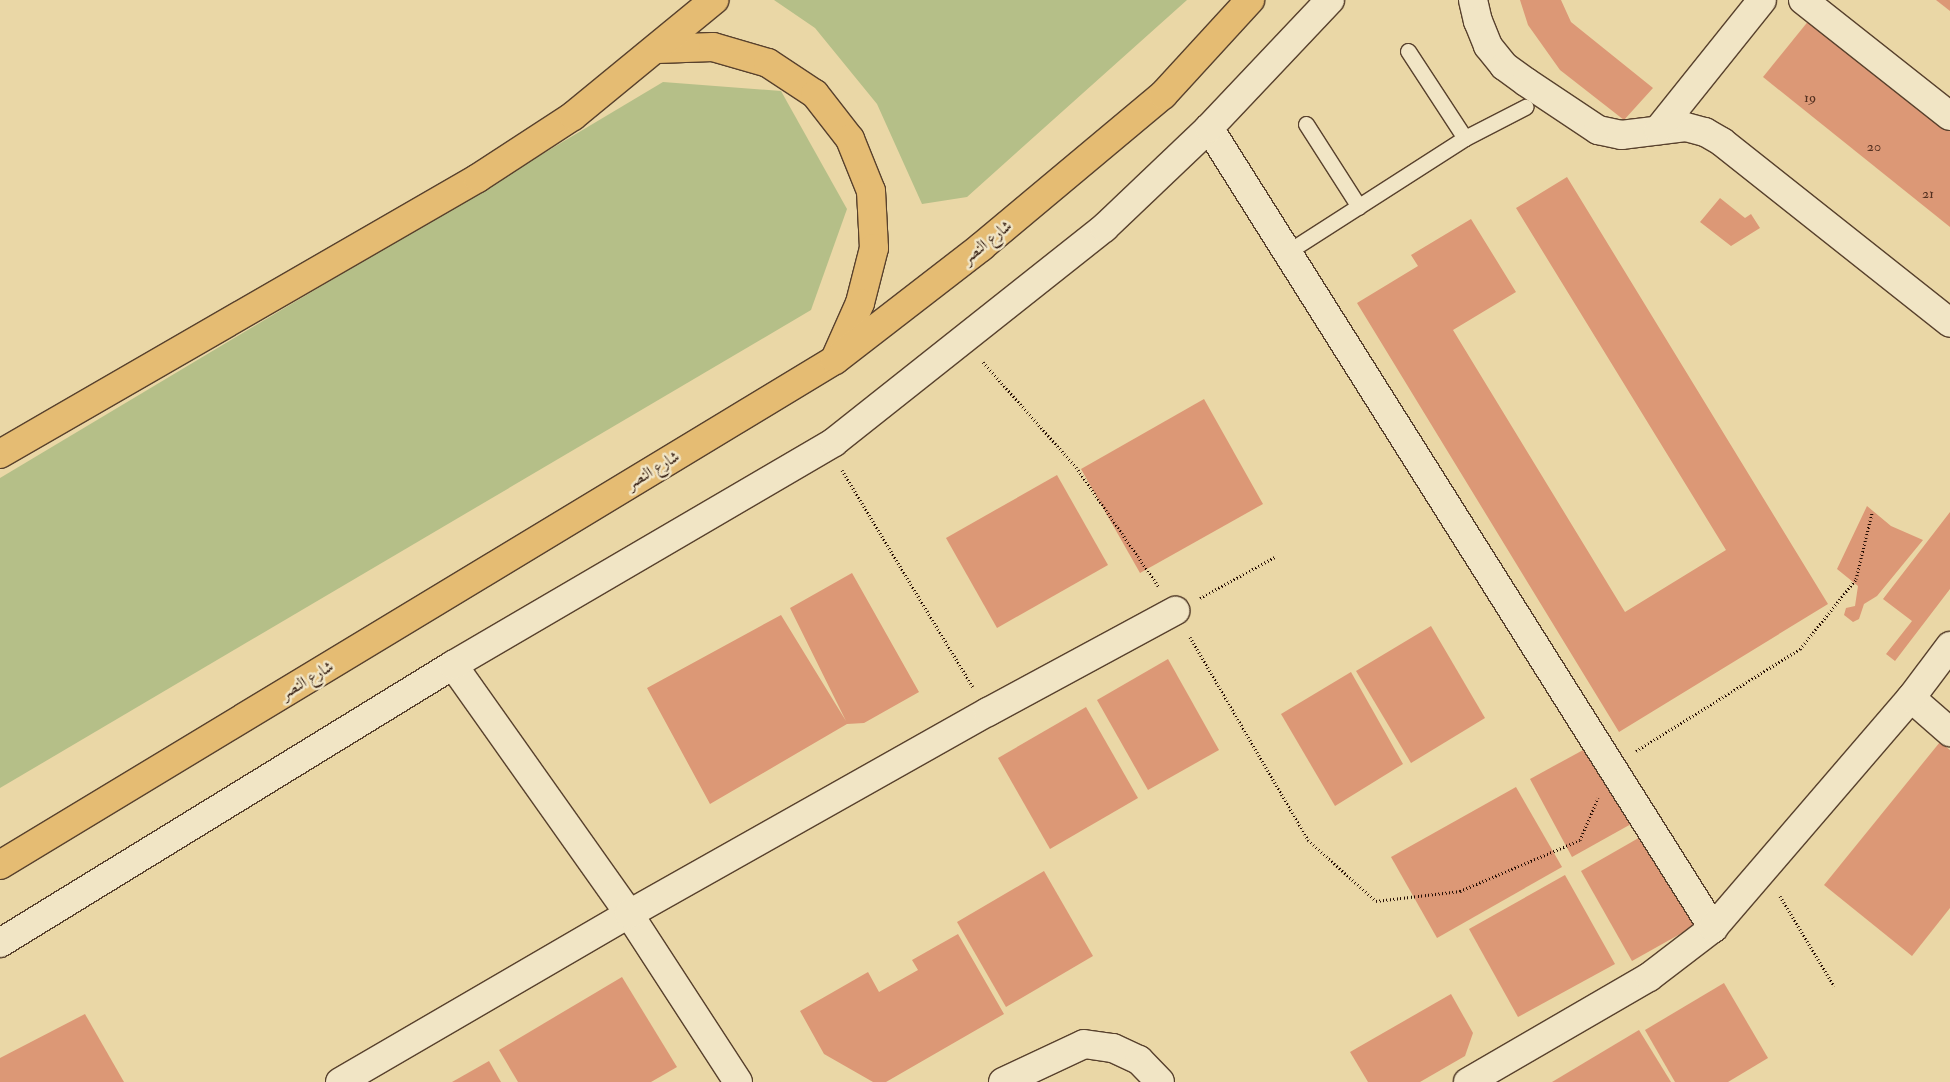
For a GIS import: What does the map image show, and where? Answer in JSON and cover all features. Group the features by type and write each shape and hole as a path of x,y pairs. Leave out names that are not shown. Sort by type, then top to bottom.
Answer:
{"main road":[{"path":"0,454 478,178 573,116 657,49 714,0"},
{"name":"شارع النصر","path":"0,865 835,360 982,247 1163,96 1250,0"},
{"path":"657,49 713,47 768,63 815,94 850,138 871,191 874,248 860,303 835,360"}],"street":[{"path":"0,943 453,665 828,446 965,341 1104,228 1208,128 1330,0"},
{"path":"1473,0 1478,21 1488,46 1504,66 1526,82 1598,130 1621,135 1686,127 1705,132 1722,142 1950,323"},
{"path":"1658,130 1762,0"},
{"path":"1803,0 1950,116"},
{"path":"1208,128 1289,251 1713,928"},
{"path":"340,1082 629,914 988,712 1175,611"},
{"path":"1468,1082 1649,977 1713,928 1911,698 1950,646"},
{"path":"453,665 629,914 738,1082"},
{"path":"1911,698 1950,732"},
{"path":"1003,1082 1084,1044 1114,1048 1139,1060 1160,1082"}],"lane":[{"path":"1408,51 1465,138"},
{"path":"1289,251 1465,138 1525,107"},
{"path":"1306,124 1359,207"}],"path":[{"path":"965,341 1076,467 1175,611 1308,840 1376,901 1460,891 1580,840 1611,767 1800,649 1856,579 1872,513"},
{"path":"828,446 988,712"},
{"path":"1175,611 1275,557"},
{"path":"1764,869 1834,986"}],"green space":[{"path":"774,0 1187,0 967,197 922,204 877,104 815,28"},
{"path":"663,82 781,91 847,209 811,310 0,788 0,478"}],"building":[{"path":"1520,0 1561,0 1571,22 1653,88 1624,120 1560,70 1528,25"},
{"path":"1936,0 1950,0 1950,11"},
{"path":"1814,14 1950,124 1950,227 1763,77"},
{"path":"1567,177 1828,604 1619,732 1357,303 1418,266 1411,255 1471,219 1516,292 1453,330 1625,612 1726,550 1516,208"},
{"path":"1720,198 1745,218 1751,214 1760,228 1731,246 1700,222"},
{"path":"1204,399 1263,504 1140,573 1081,469"},
{"path":"1057,475 1108,565 997,628 946,538"},
{"path":"1867,506 1891,526 1923,540 1877,596 1864,604 1859,619 1853,622 1844,615 1846,608 1855,606 1858,586 1837,569"},
{"path":"1950,512 1950,589 1895,661 1886,654 1912,621 1883,599"},
{"path":"852,573 919,692 864,723 847,724 710,804 647,688 781,615 846,721 790,608"},
{"path":"1431,626 1485,718 1411,763 1356,671"},
{"path":"1168,659 1219,750 1148,790 1097,700"},
{"path":"1351,672 1403,764 1335,806 1281,714"},
{"path":"1086,707 1138,798 1050,849 998,758"},
{"path":"1607,737 1649,814 1572,857 1530,779"},
{"path":"1940,742 1950,750 1950,908 1912,956 1824,885"},
{"path":"1516,787 1562,867 1437,938 1391,857"},
{"path":"1663,824 1714,915 1632,961 1581,871"},
{"path":"1044,871 1093,956 1006,1007 957,922"},
{"path":"1565,875 1615,964 1518,1017 1469,929"},
{"path":"958,934 1004,1014 886,1082 873,1082 824,1054 800,1011 868,972 879,992 918,970 912,960"},
{"path":"622,977 677,1067 651,1082 518,1082 499,1050"},
{"path":"1724,983 1768,1058 1728,1082 1675,1082 1645,1030"},
{"path":"1451,994 1473,1033 1465,1056 1420,1082 1368,1082 1350,1052"},
{"path":"85,1014 124,1082 0,1082 0,1058"},
{"path":"1639,1030 1671,1082 1552,1082"},
{"path":"489,1061 501,1082 452,1082"}]}
